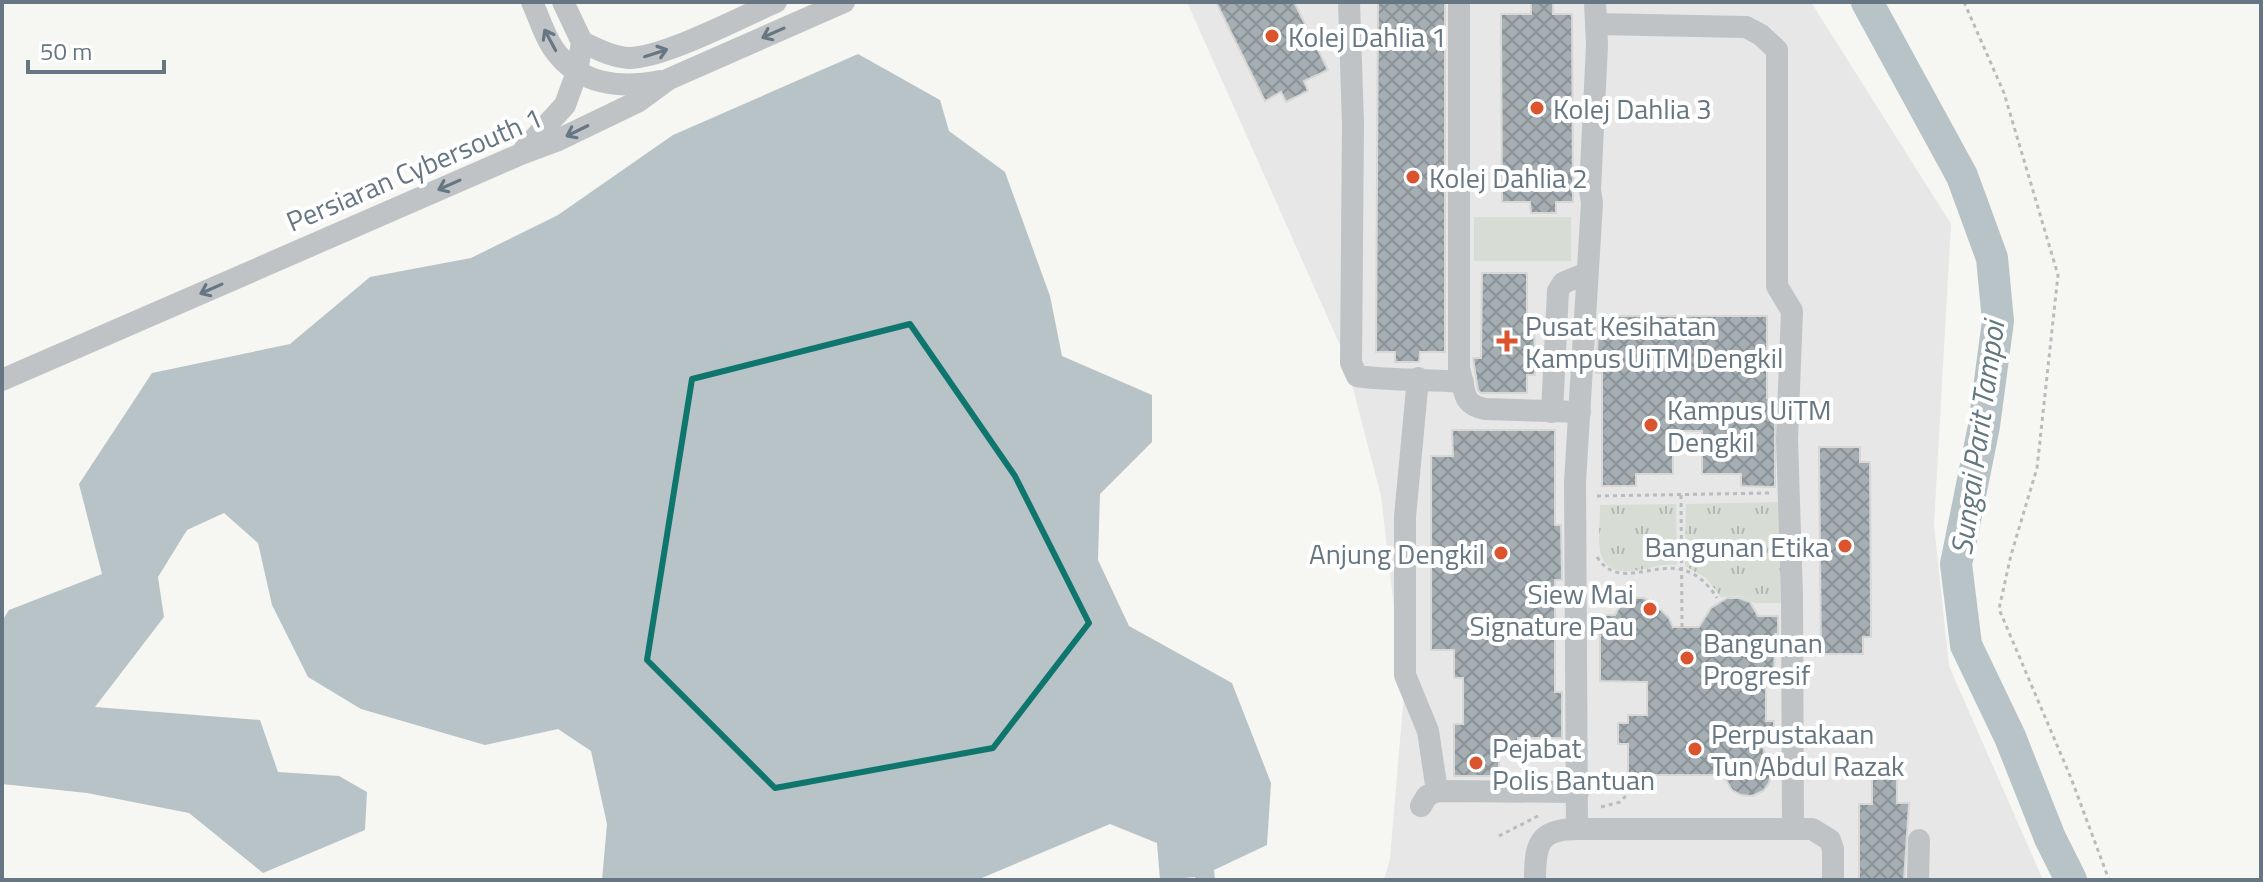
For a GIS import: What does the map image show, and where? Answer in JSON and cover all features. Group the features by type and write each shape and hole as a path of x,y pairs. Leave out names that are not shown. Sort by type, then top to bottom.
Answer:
{"street":[{"path":"532,2 553,49 577,72 603,83 632,87 669,79"},
{"path":"521,154 565,105 577,72 582,42 563,2"},
{"path":"582,42 608,54 626,58 643,57 664,51 776,2"},
{"name":"Persiaran Cybersouth 1","path":"2,380 556,141 639,101 669,79 844,2"},
{"path":"1349,2 1353,124 1351,363 1357,376 1383,380 1418,378 1463,382"},
{"path":"1459,2 1459,369 1465,398 1474,407 1580,412"},
{"path":"1577,829 1578,792 1568,760 1575,482 1592,203 1596,13 1746,27 1761,35 1777,50 1777,286 1792,311 1787,425 1800,678 1800,770 1793,829"},
{"path":"1552,412 1558,291 1563,283 1587,273"},
{"path":"1418,378 1405,517 1405,675 1428,731 1429,799 1466,799 1508,785 1578,792"},
{"path":"1535,880 1538,844 1547,834 1561,829 1812,829 1830,840 1833,880"},
{"path":"1918,880 1919,840"}],"path":[{"path":"1964,2 2004,93 2058,275 2037,468 2011,555 1999,609 2071,778 2109,880"},
{"path":"1597,496 1774,493"},
{"path":"1681,495 1682,627"},
{"path":"1597,557 1612,572 1628,574 1655,568 1692,571 1704,580 1717,598"}],"highlighted area":[{"path":"910,324 1015,476 1089,623 993,748 775,788 647,660 692,379"}],"shaded area":[{"name":"Kampus UiTM Dengkil","path":"1187,2 1811,2 1951,224 1934,525 1949,666 2043,880 1384,880 1390,859 1404,693 1381,496 1344,354"},
{"path":"858,54 940,100 949,131 1005,172 1050,296 1062,356 1152,395 1152,442 1100,494 1098,560 1129,626 1232,683 1271,783 1267,845 1214,870 1215,880 1196,880 1195,877 1160,880 1157,843 1110,824 977,880 602,880 607,824 591,751 558,729 485,745 361,709 308,677 272,605 258,543 224,513 187,530 158,577 164,617 95,707 260,720 278,772 339,776 367,792 365,830 263,873 189,813 87,793 2,784 2,621 9,610 102,574 79,484 152,373 290,344 370,277 471,258 558,215 673,135"}],"green space":[{"path":"1474,217 1571,217 1571,261 1474,261"},
{"path":"1783,502 1786,603 1755,603 1739,596 1721,597 1706,578 1685,566 1686,504"},
{"path":"1676,504 1677,565 1623,571 1605,562 1599,542 1600,505"}],"building":[{"name":"Kolej Dahlia 1","path":"1216,2 1294,2 1328,70 1304,81 1308,91 1286,102 1281,92 1265,101"},
{"name":"Kolej Dahlia 2","path":"1378,2 1445,2 1445,352 1420,352 1419,362 1395,362 1395,352 1376,352"},
{"name":"Kolej Dahlia 3","path":"1531,3 1553,3 1553,14 1572,14 1573,202 1556,202 1556,213 1531,213 1530,202 1502,202 1501,14 1531,14"},
{"name":"Pusat Kesihatan Kampus UiTM Dengkil","path":"1482,273 1527,273 1527,323 1534,323 1535,375 1527,375 1527,393 1481,393 1478,390 1473,358 1481,358"},
{"path":"1599,316 1767,316 1767,398 1775,398 1775,487 1741,486 1741,474 1702,474 1702,431 1673,431 1673,474 1636,474 1636,486 1602,486 1602,373 1596,373"},
{"name":"Anjung Dengkil","path":"1452,430 1555,430 1555,525 1561,525 1562,580 1555,580 1555,692 1562,692 1562,738 1518,738 1518,747 1499,748 1499,776 1454,776 1454,724 1463,724 1463,678 1454,678 1454,650 1431,650 1431,456 1453,456"},
{"name":"Bangunan Etika","path":"1819,447 1860,447 1860,462 1870,462 1871,637 1863,637 1863,654 1821,654"},
{"path":"1632,598 1644,598 1654,603 1669,618 1673,627 1699,627 1711,608 1727,598 1750,602 1758,616 1778,616 1774,683 1766,683 1766,721 1774,721 1774,744 1762,744 1771,773 1763,791 1752,796 1741,795 1732,790 1723,775 1628,775 1628,744 1618,744 1618,723 1628,723 1628,715 1647,715 1647,682 1600,681 1600,634 1594,634 1594,615 1615,615 1621,604"},
{"path":"1872,778 1897,778 1897,803 1909,803 1904,880 1859,880 1859,804 1872,804"}],"waterway":[{"name":"Sungai Parit Tampoi","path":"1867,2 1962,176 1992,258 1998,321 1984,426 1956,564 1966,645 2010,737 2050,838 2071,880"}],"place":[{"name":"Kolej Dahlia 1","path":"1272,36"},
{"name":"Kolej Dahlia 3","path":"1537,108"},
{"name":"Kolej Dahlia 2","path":"1413,177"},
{"name":"Pusat Kesihatan Kampus UiTM Dengkil","path":"1507,341"},
{"name":"Kampus UiTM Dengkil","path":"1651,425"},
{"name":"Bangunan Etika","path":"1845,546"},
{"name":"Anjung Dengkil","path":"1501,553"},
{"name":"Siew Mai Signature Pau","path":"1650,609"},
{"name":"Bangunan Progresif","path":"1687,658"},
{"name":"Perpustakaan Tun Abdul Razak","path":"1695,749"},
{"name":"Pejabat Polis Bantuan","path":"1476,763"}]}
